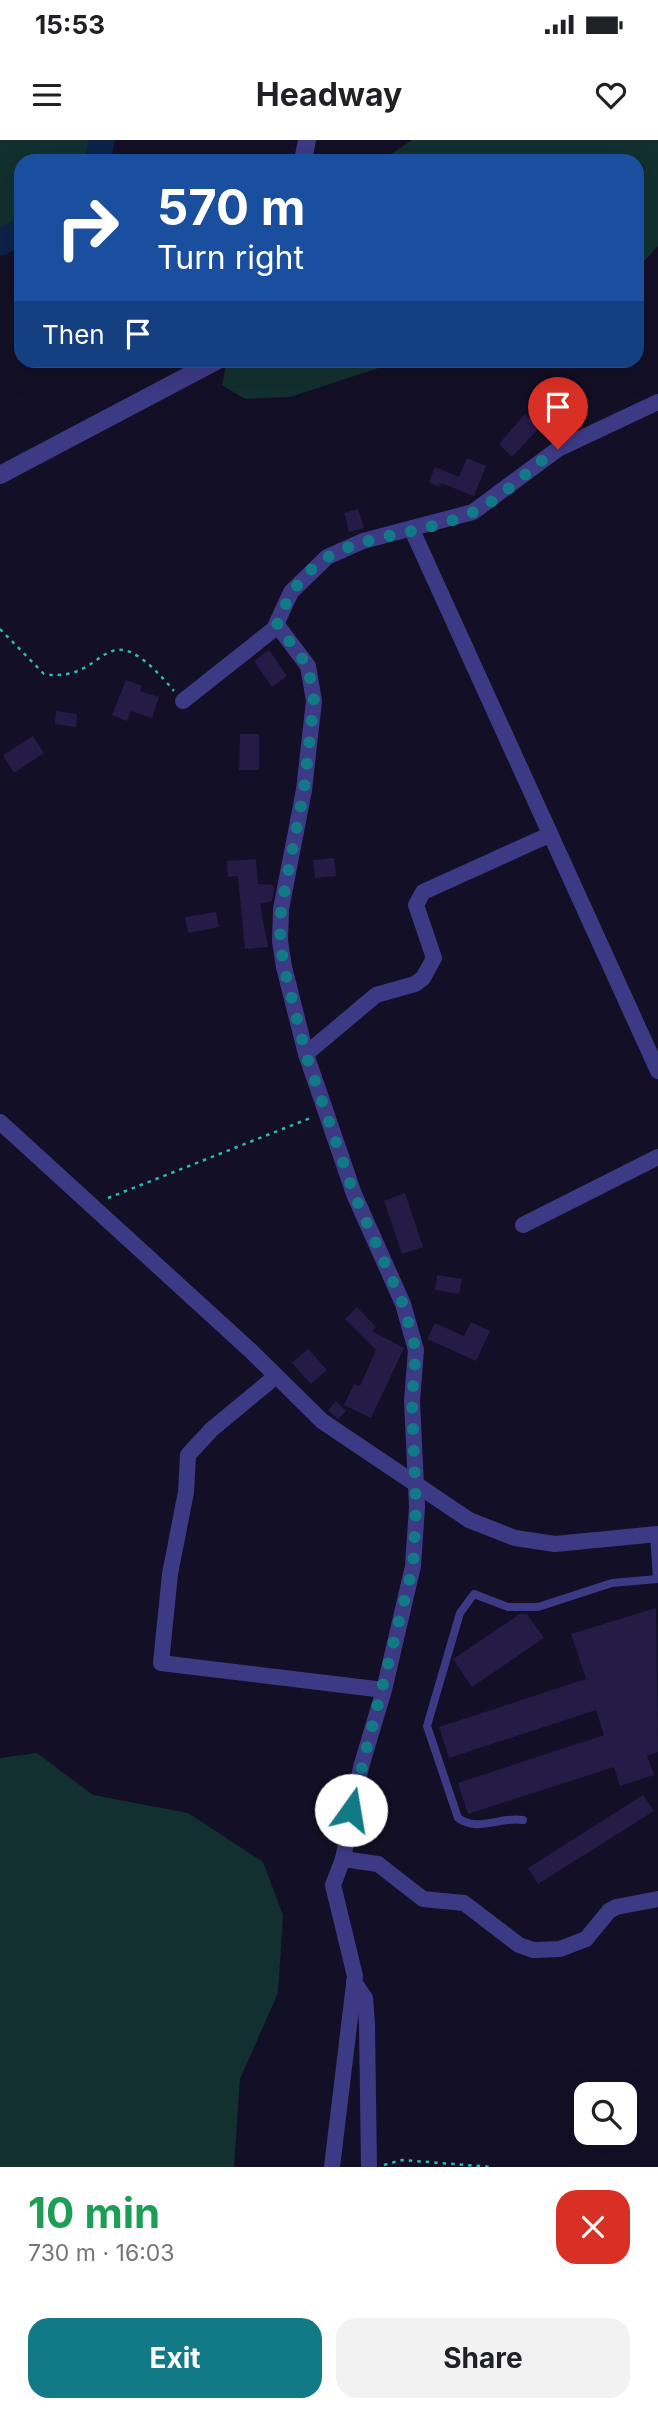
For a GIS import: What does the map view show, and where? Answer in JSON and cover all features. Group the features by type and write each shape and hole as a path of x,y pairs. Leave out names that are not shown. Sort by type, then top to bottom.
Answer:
{"street":[{"path":"0,475 203,368"},
{"path":"183,701 277,625 291,592 327,557 363,541 473,512 558,449 658,402"},
{"path":"412,530 658,1071"},
{"path":"277,625 308,666 314,701 304,790 280,918 284,967 306,1055 362,1214 403,1304 416,1350 412,1427 415,1486 413,1566 384,1690 361,1767 343,1860 333,1885 351,1956 354,1982 332,2167"},
{"path":"306,1055 376,995 415,984 427,973 434,958 417,912 417,900 423,892 549,835"},
{"path":"0,1122 339,1435 469,1520 515,1538 555,1544 656,1534"},
{"path":"523,1225 658,1157"},
{"path":"275,1377 211,1430 188,1455 186,1492 170,1574 161,1663 384,1690"},
{"path":"343,1860 379,1864 423,1899 464,1903 519,1945 533,1950 560,1949 586,1939 609,1911 658,1899"},
{"path":"354,1982 365,1998 368,2025 369,2167"}],"lane":[{"path":"523,1820 510,1818 482,1825 468,1825 458,1818 431,1740 428,1726 460,1613 474,1594 508,1607 538,1607 612,1583 658,1578 656,1534"}],"path":[{"path":"0,629 44,674 70,673 117,650 138,654 183,701"},
{"path":"94,1209 109,1198 326,1112"},
{"path":"377,2167 402,2160 492,2167"}],"green space":[{"path":"0,140 94,140 91,154 14,154 14,232 0,239"},
{"path":"412,140 658,140 658,246 644,261 644,154 391,154"},
{"path":"225,368 379,368 290,397 245,399 222,385"},
{"path":"37,1753 93,1795 188,1813 263,1862 283,1915 278,1993 240,2079 234,2167 0,2167 0,1758"}],"building":[{"path":"553,394 567,401 552,431 537,424"},
{"path":"525,414 539,428 512,457 499,444"},
{"path":"467,458 486,466 474,496 441,483 439,487 429,482 435,467 459,477"},
{"path":"358,509 364,528 349,532 344,513"},
{"path":"269,650 287,676 272,687 254,661"},
{"path":"126,680 142,686 140,691 159,697 152,718 131,711 127,721 112,715"},
{"path":"56,711 77,714 76,727 55,724"},
{"path":"240,734 259,734 259,770 239,770"},
{"path":"33,736 44,753 14,773 3,755"},
{"path":"334,858 336,876 315,878 313,860"},
{"path":"256,859 258,884 273,885 274,890 272,901 260,904 268,947 245,949 238,876 228,877 227,861"},
{"path":"216,912 219,927 188,933 185,917"},
{"path":"405,1193 423,1247 402,1254 384,1201"},
{"path":"437,1275 462,1279 459,1294 435,1290"},
{"path":"357,1307 376,1327 372,1331 404,1348 371,1418 344,1405 354,1384 360,1386 376,1350 345,1319"},
{"path":"471,1322 490,1331 476,1361 427,1339 435,1323 464,1336"},
{"path":"308,1349 327,1370 311,1384 292,1363"},
{"path":"336,1401 346,1411 338,1419 328,1410"},
{"path":"656,1608 658,1752 647,1756 654,1775 620,1786 614,1767 468,1814 458,1783 604,1735 596,1710 449,1758 439,1727 586,1679 571,1634"},
{"path":"520,1614 527,1614 544,1638 472,1687 453,1659"},
{"path":"643,1795 654,1811 538,1884 528,1868"}],"waterway":[{"path":"99,154 102,140"},
{"path":"0,243 14,235"}],"route":[{"path":"351,1810 384,1690 413,1566 416,1507 412,1401 416,1350 403,1304 354,1194 306,1055 284,967 280,941 281,909 304,790 314,701 308,666 277,625 291,592 327,557 363,541 449,521 473,512 512,486 536,464 558,449"}]}
